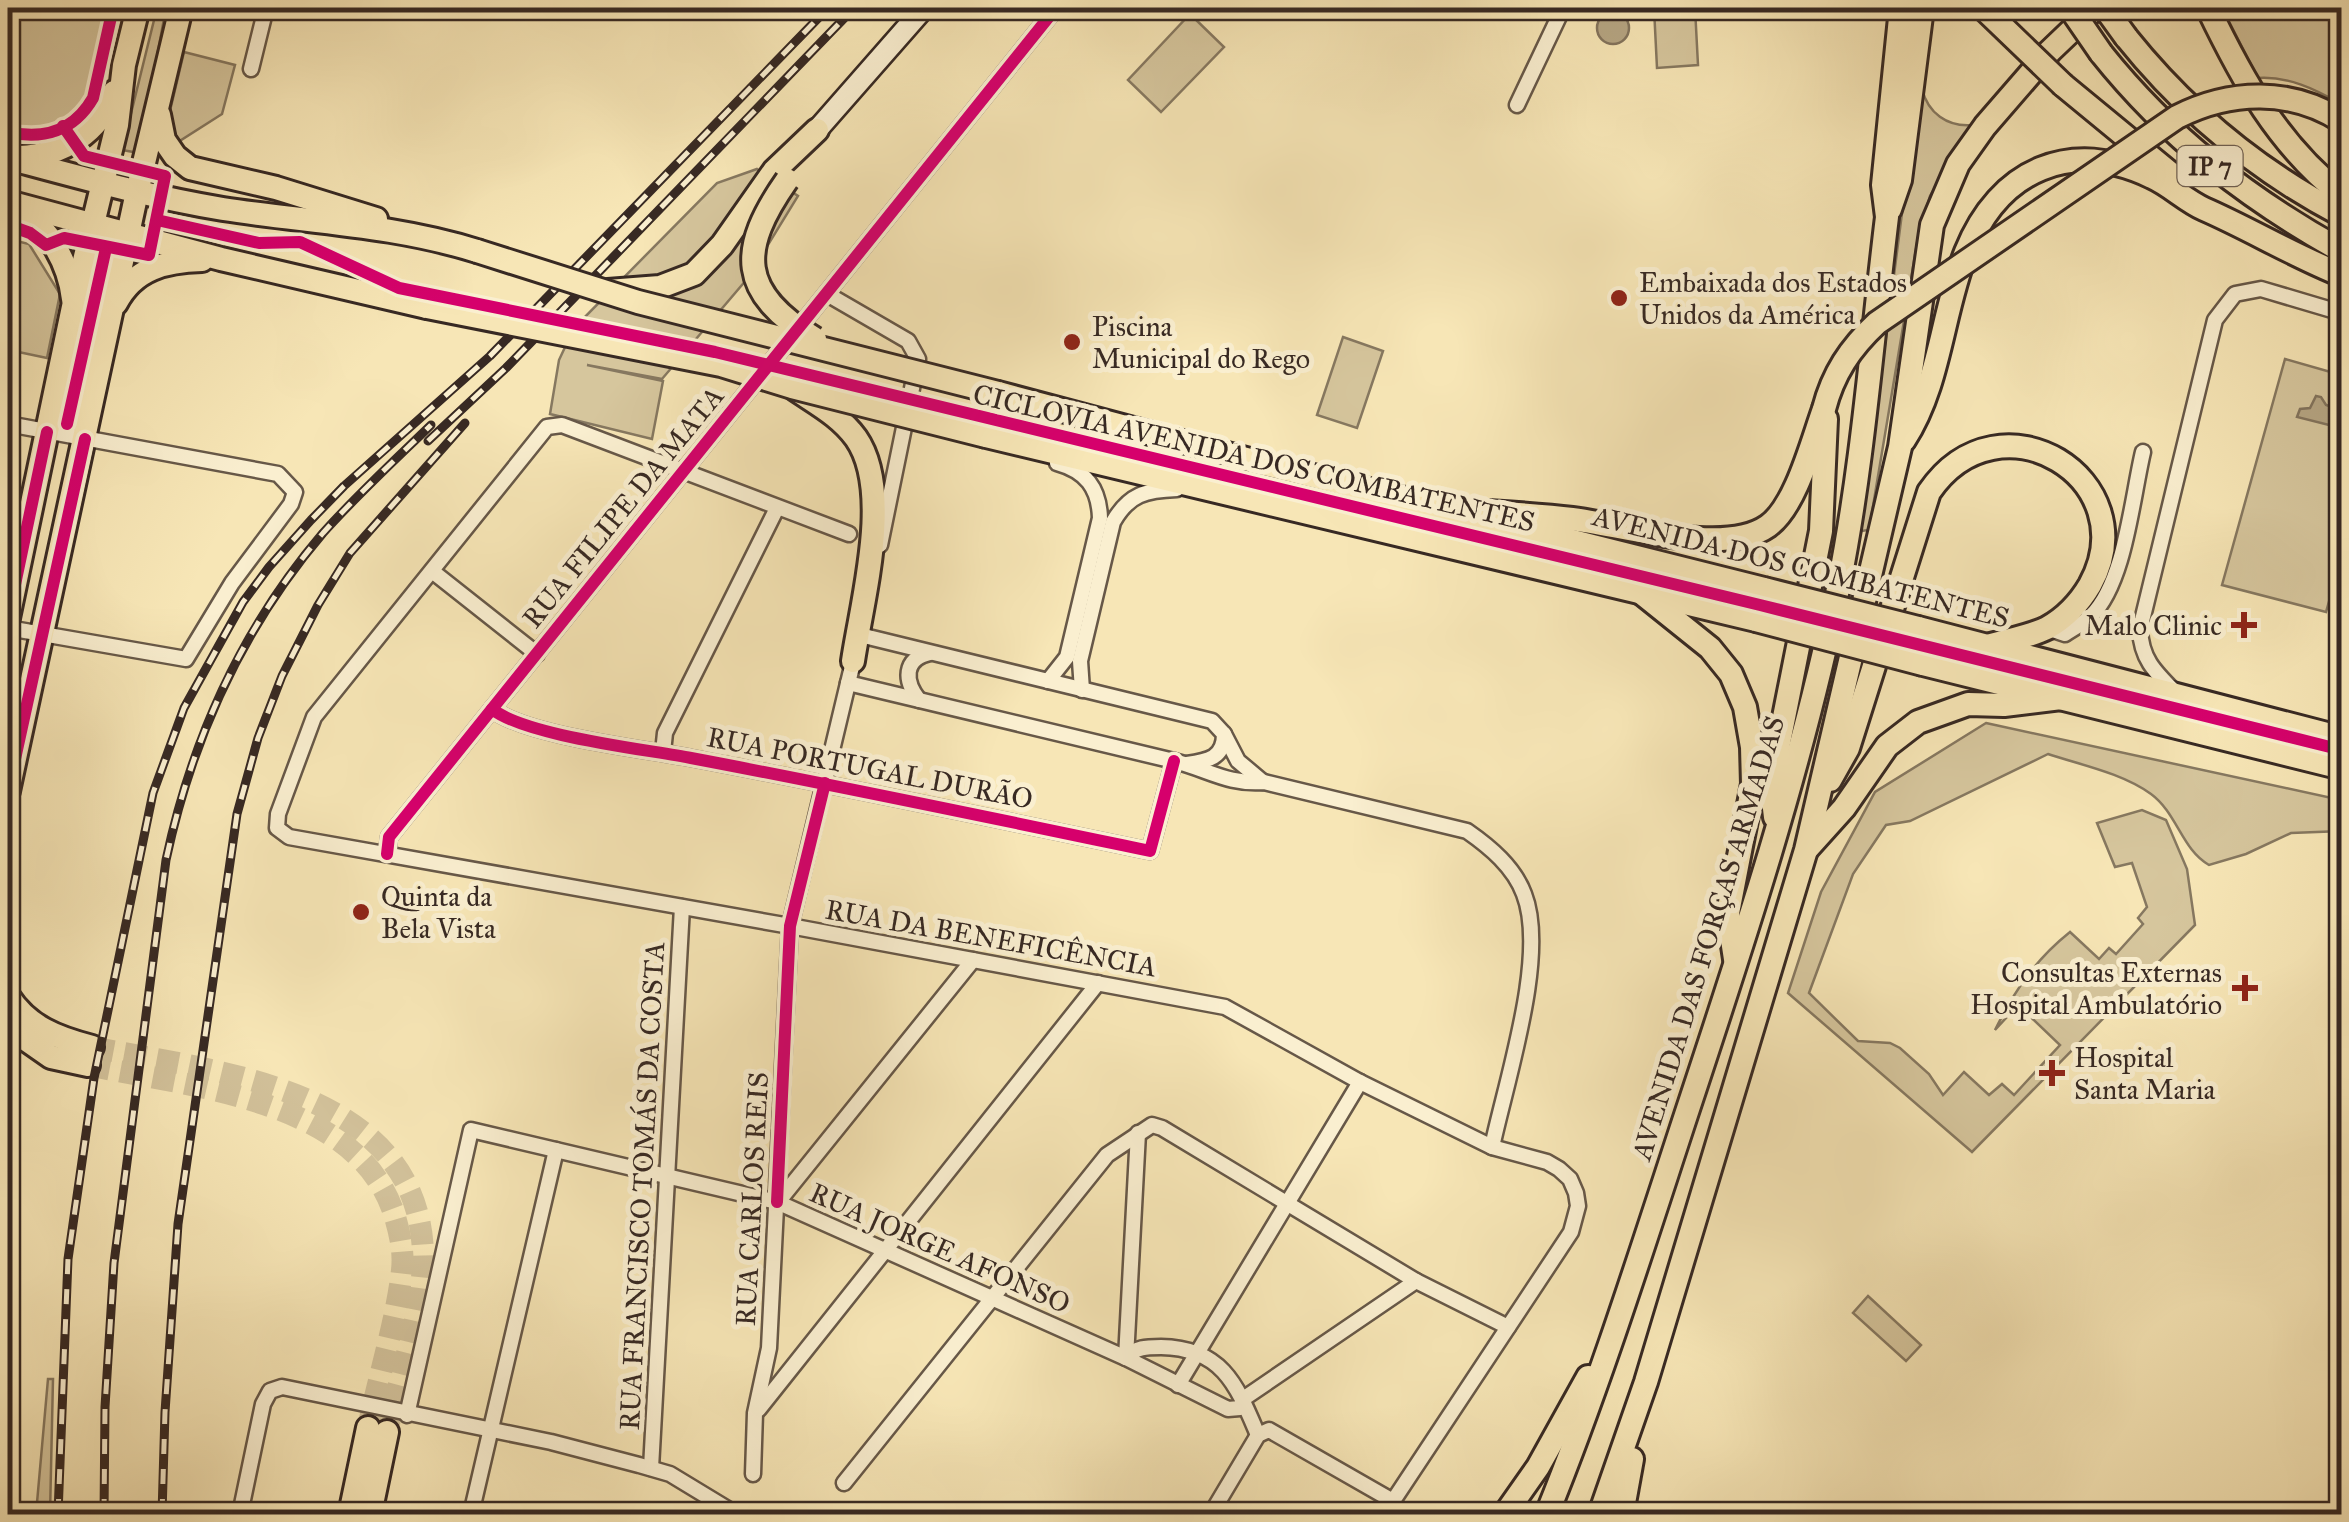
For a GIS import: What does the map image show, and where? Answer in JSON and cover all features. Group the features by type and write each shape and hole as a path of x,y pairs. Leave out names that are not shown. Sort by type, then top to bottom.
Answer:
{"main road":[{"path":"8,618 74,302 117,125 124,65 138,8"},
{"path":"8,791 128,232 181,8"},
{"path":"604,292 673,285 694,274 713,257 816,130 924,8"},
{"name":"AVENIDA DAS FORÇAS ARMADAS","path":"1547,1514 1582,1428 1736,965 1777,830 1843,561 1886,217 1884,184 1901,8"},
{"path":"1886,217 1900,180 1922,8"},
{"path":"1983,8 2064,84 2219,213"},
{"name":"IP 7","path":"2070,8 2101,53 2146,106 2214,169 2262,204 2342,251"},
{"path":"1600,1514 1646,1382 1806,850 1900,447 1932,225 1958,164 1985,126 2050,51 2095,8"},
{"name":"IP 7","path":"2105,8 2181,100 2227,142 2271,175 2342,215"},
{"path":"2025,82 2100,30 2118,8"},
{"path":"2208,8 2244,81 2273,126 2304,163 2342,194"},
{"path":"8,158 53,152 95,126 106,110 124,65"},
{"path":"160,96 164,140 190,168 332,204 424,235"},
{"path":"1457,510 1567,518 1707,540 1737,538 1767,527 1786,507 1840,368 1856,344 1877,324 2177,117 2224,100 2257,96 2306,104 2342,121"},
{"name":"AVENIDA DOS COMBATENTES","path":"8,158 103,184 220,208 424,235 604,292 2342,738"},
{"path":"1900,447 1920,416 1959,271 1974,235 1990,207 2022,178 2063,161 2107,163 2150,176 2253,234 2342,276"},
{"path":"781,176 754,239 758,281 772,307 785,320 835,352"},
{"path":"8,203 221,259 427,307 721,365 986,436 1639,591 2342,768"},
{"path":"8,203 42,228 69,275 74,302"},
{"path":"112,311 129,284 154,267 174,260 221,259"},
{"path":"792,387 834,414 855,437 869,465 875,520 851,672"},
{"path":"1777,830 1771,783 1821,531 1828,432 1821,418"},
{"path":"1818,800 1848,748 1930,492 1949,469 1978,451 2011,446 2042,451 2072,469 2093,497 2102,530 2099,564 2075,606 2047,628 1988,646"},
{"path":"1639,591 1710,648 1731,674 1745,707 1753,784 1728,913 1736,965"},
{"path":"1806,850 1844,808 1887,746 1918,722 1968,704 2004,706 2061,698"},
{"path":"8,996 22,1014 43,1030 90,1056 52,1057 8,1028"},
{"path":"1506,1514 1538,1467 1616,1326"},
{"path":"1622,1514 1646,1382"},
{"path":"350,1514 377,1430 370,1514"}],"street":[{"path":"251,69 266,8"},
{"name":"RUA FILIPE DA MATA","path":"387,854 389,838 1056,8"},
{"path":"1517,105 1562,8"},
{"path":"2178,695 2149,666 2141,647 2140,629 2215,320 2235,294 2261,289 2342,313"},
{"name":"RUA CARLOS REIS","path":"753,1474 755,1413 769,1348 790,926 904,441 918,360 908,342 827,294"},
{"path":"8,424 278,474 295,492 291,504 232,583 186,660 8,628"},
{"path":"538,654 432,571 550,425 562,425 849,534"},
{"path":"986,436 1078,471 1093,486 1100,502 1100,518 1067,657 1048,681"},
{"path":"2047,628 2065,634 2091,616 2106,596 2116,572 2142,452"},
{"path":"1082,690 1080,660 1113,522 1136,494 1210,488"},
{"path":"663,752 665,733 777,508"},
{"name":"RUA DA BENEFICÊNCIA","path":"432,571 310,724 278,814 277,828 289,837 1225,1008 1360,1082 1492,1146 1559,1169 1570,1178 1578,1206 1571,1232 1508,1328"},
{"path":"860,635 1212,722 1224,734 1238,761 1264,782"},
{"path":"920,700 908,683 909,666 914,659 931,652"},
{"path":"851,672 920,700 1180,762 1202,773 1245,784 1264,782 1467,832 1484,844 1513,874 1524,894 1533,946 1524,1005 1492,1146"},
{"name":"RUA PORTUGAL DURÃO","path":"492,709 507,721 1150,851 1180,762"},
{"path":"1180,762 1211,760 1220,752 1224,734"},
{"name":"RUA FRANCISCO TOMÁS DA COSTA","path":"651,1468 682,907"},
{"path":"777,1202 973,960"},
{"path":"755,1413 1098,983"},
{"path":"1178,1384 1360,1082"},
{"path":"844,1483 1107,1154 1146,1127 1158,1126 1416,1280 1508,1328 1394,1501 1268,1430 1258,1436 1211,1514"},
{"name":"RUA JORGE AFONSO","path":"407,1415 471,1130 777,1202 1126,1358 1228,1409 1240,1408 1243,1400"},
{"path":"1126,1358 1138,1134"},
{"path":"471,1514 556,1150"},
{"path":"1243,1400 1416,1280"},
{"path":"1126,1358 1132,1351 1146,1347 1197,1353 1222,1370 1243,1400 1258,1436"},
{"path":"240,1514 263,1404 274,1389 286,1388 651,1468 700,1490 736,1514"}],"shaded area":[{"path":"8,8 109,8 92,90 82,108 43,133 8,129"},
{"path":"157,8 166,8 139,153 122,150"},
{"path":"1654,8 1695,8 1698,65 1657,68"},
{"path":"2222,8 2322,8 2326,13 2334,8 2341,17 2341,104 2301,85 2258,78"},
{"path":"1613,12 1624,17 1629,28 1624,39 1613,44 1602,39 1597,28 1602,17"},
{"path":"1190,14 1224,47 1161,112 1128,80"},
{"path":"184,52 235,65 222,114 178,142 169,115"},
{"path":"1918,89 1922,89 1940,117 1954,124 1972,125 1930,196 1918,237 1869,530 1861,531"},
{"path":"757,169 798,196 747,279 662,379 587,365 663,381 652,439 550,414 559,360 574,328 717,183"},
{"path":"8,239 29,244 60,294 47,358 9,350 8,356"},
{"path":"1343,337 1383,351 1357,428 1317,415"},
{"path":"2285,359 2341,375 2341,559 2326,612 2222,585"},
{"path":"2316,396 2338,409 2333,426 2297,417 2300,409 2310,408"},
{"path":"1986,723 2341,800 2342,831 2291,833 2246,854 2209,865 2192,850 2151,794 2114,775 2048,754 1910,821 1886,825 1853,874 1809,993 1858,1041 1890,1043 1900,1048 1929,1074 1943,1095 1964,1072 1989,1095 2002,1084 2014,1095 2060,1045 2018,1005 1995,1030 2027,976 2070,932 2099,959 2109,948 2116,954 2143,924 2138,918 2147,907 2132,863 2115,867 2097,823 2142,810 2166,820 2187,869 2195,925 1972,1152 1788,993 1821,892 1875,792"},
{"path":"1868,1296 1921,1345 1906,1361 1853,1313"},
{"path":"48,1379 53,1379 50,1514 36,1514"}],"tunnel":[{"path":"92,1047 249,1079 301,1097 348,1121 386,1154 412,1198 423,1253 415,1318 387,1432"},
{"path":"88,1065 174,1081 267,1105 309,1123 347,1147 376,1177 395,1217 402,1263 396,1308 368,1428"}],"railway":[{"path":"58,1514 68,1259 94,1078 153,793 184,708 243,602 311,520 490,356 828,8"},
{"path":"428,441 506,368 854,8"},
{"path":"162,1514 178,1224 237,814 258,738 282,676 350,553 465,423"},
{"path":"104,1514 105,1407 114,1263 166,860 190,771 224,686 294,569 323,533 431,425"}],"cycle path":[{"path":"8,132 33,135 56,130 85,109 93,98 113,8"},
{"path":"387,854 389,837 1056,8"},
{"path":"8,225 30,233 46,245 64,238 149,255 165,176 84,156 63,126"},
{"name":"CICLOVIA AVENIDA DOS COMBATENTES","path":"157,220 259,243 300,242 399,288 715,352 2342,750"},
{"path":"67,424 106,248"},
{"path":"8,618 47,432"},
{"path":"8,791 85,439"},
{"path":"492,709 531,727 558,734 1150,851 1174,761"},
{"path":"777,1202 790,926 825,783"}],"place":[{"name":"Embaixada dos Estados Unidos da América","path":"1619,298"},
{"name":"Piscina Municipal do Rego","path":"1072,342"},
{"name":"Malo Clinic","path":"2244,625"},
{"name":"Quinta da Bela Vista","path":"361,912"},
{"name":"Consultas Externas Hospital Ambulatório","path":"2245,988"},
{"name":"Hospital Santa Maria","path":"2052,1073"}]}
